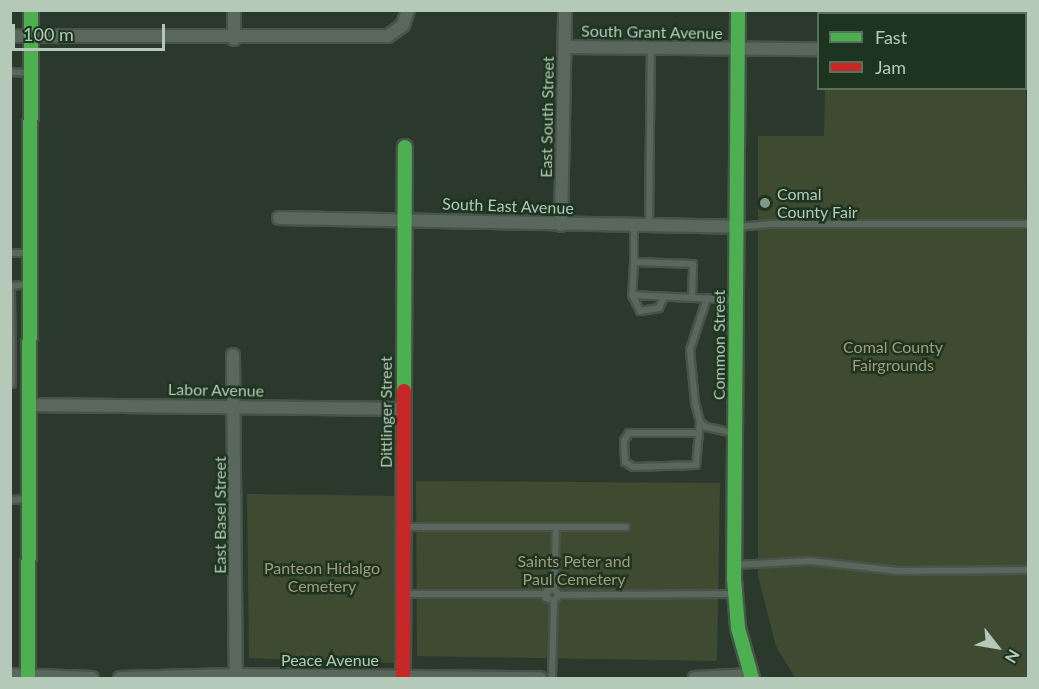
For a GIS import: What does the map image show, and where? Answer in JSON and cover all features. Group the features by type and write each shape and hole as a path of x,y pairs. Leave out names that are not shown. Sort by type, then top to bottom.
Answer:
{"street":[{"path":"28,677 31,10"},
{"path":"234,10 234,39"},
{"path":"10,36 234,39 388,36 403,25 408,10"},
{"name":"East South Street","path":"561,225 565,10"},
{"name":"Common Street","path":"738,10 734,565 738,628 751,677"},
{"name":"South Grant Avenue","path":"565,47 817,49"},
{"name":"Dittlinger Street","path":"403,678 402,409 405,147"},
{"name":"South East Avenue","path":"279,218 736,228"},
{"name":"East Basel Street","path":"233,355 237,407 236,677"},
{"name":"Labor Avenue","path":"30,405 402,409"},
{"path":"10,675 92,678"},
{"path":"695,678 751,677"},
{"name":"Peace Avenue","path":"120,678 540,678"}],"lane":[{"path":"649,227 651,48"},
{"path":"10,72 30,73"},
{"path":"736,228 770,224 1029,224"},
{"path":"634,226 632,295 640,311 659,308 664,297"},
{"path":"10,253 30,253"},
{"path":"634,262 693,264 692,297"},
{"path":"28,385 11,384 12,286 30,284"},
{"path":"632,295 736,300"},
{"path":"699,433 630,433 624,441 625,462 633,467 690,468 699,459 700,422 690,376 690,350 707,298"},
{"path":"700,422 714,430 735,433"},
{"path":"10,500 28,499"},
{"path":"402,527 626,527"},
{"path":"556,527 554,589 559,595"},
{"path":"734,565 811,561 897,571 1000,573 1029,570"},
{"path":"403,594 546,594 554,589"},
{"path":"546,594 554,601"},
{"path":"552,678 554,601 559,595 735,594"}],"green space":[{"name":"Comal County Fairgrounds","path":"825,90 1026,90 1028,678 795,678 776,646 758,576 758,136 824,136"},
{"name":"Saints Peter and Paul Cemetery","path":"416,481 720,483 717,661 417,656"},
{"name":"Panteon Hidalgo Cemetery","path":"247,494 396,496 395,663 249,658"}],"traffic: fast":[{"path":"28,675 31,10"},
{"path":"738,10 734,579 738,628 752,678"},
{"path":"404,391 405,147"}],"traffic: jam":[{"path":"403,677 404,391"}],"place":[{"name":"Comal County Fair","path":"765,203"}]}
